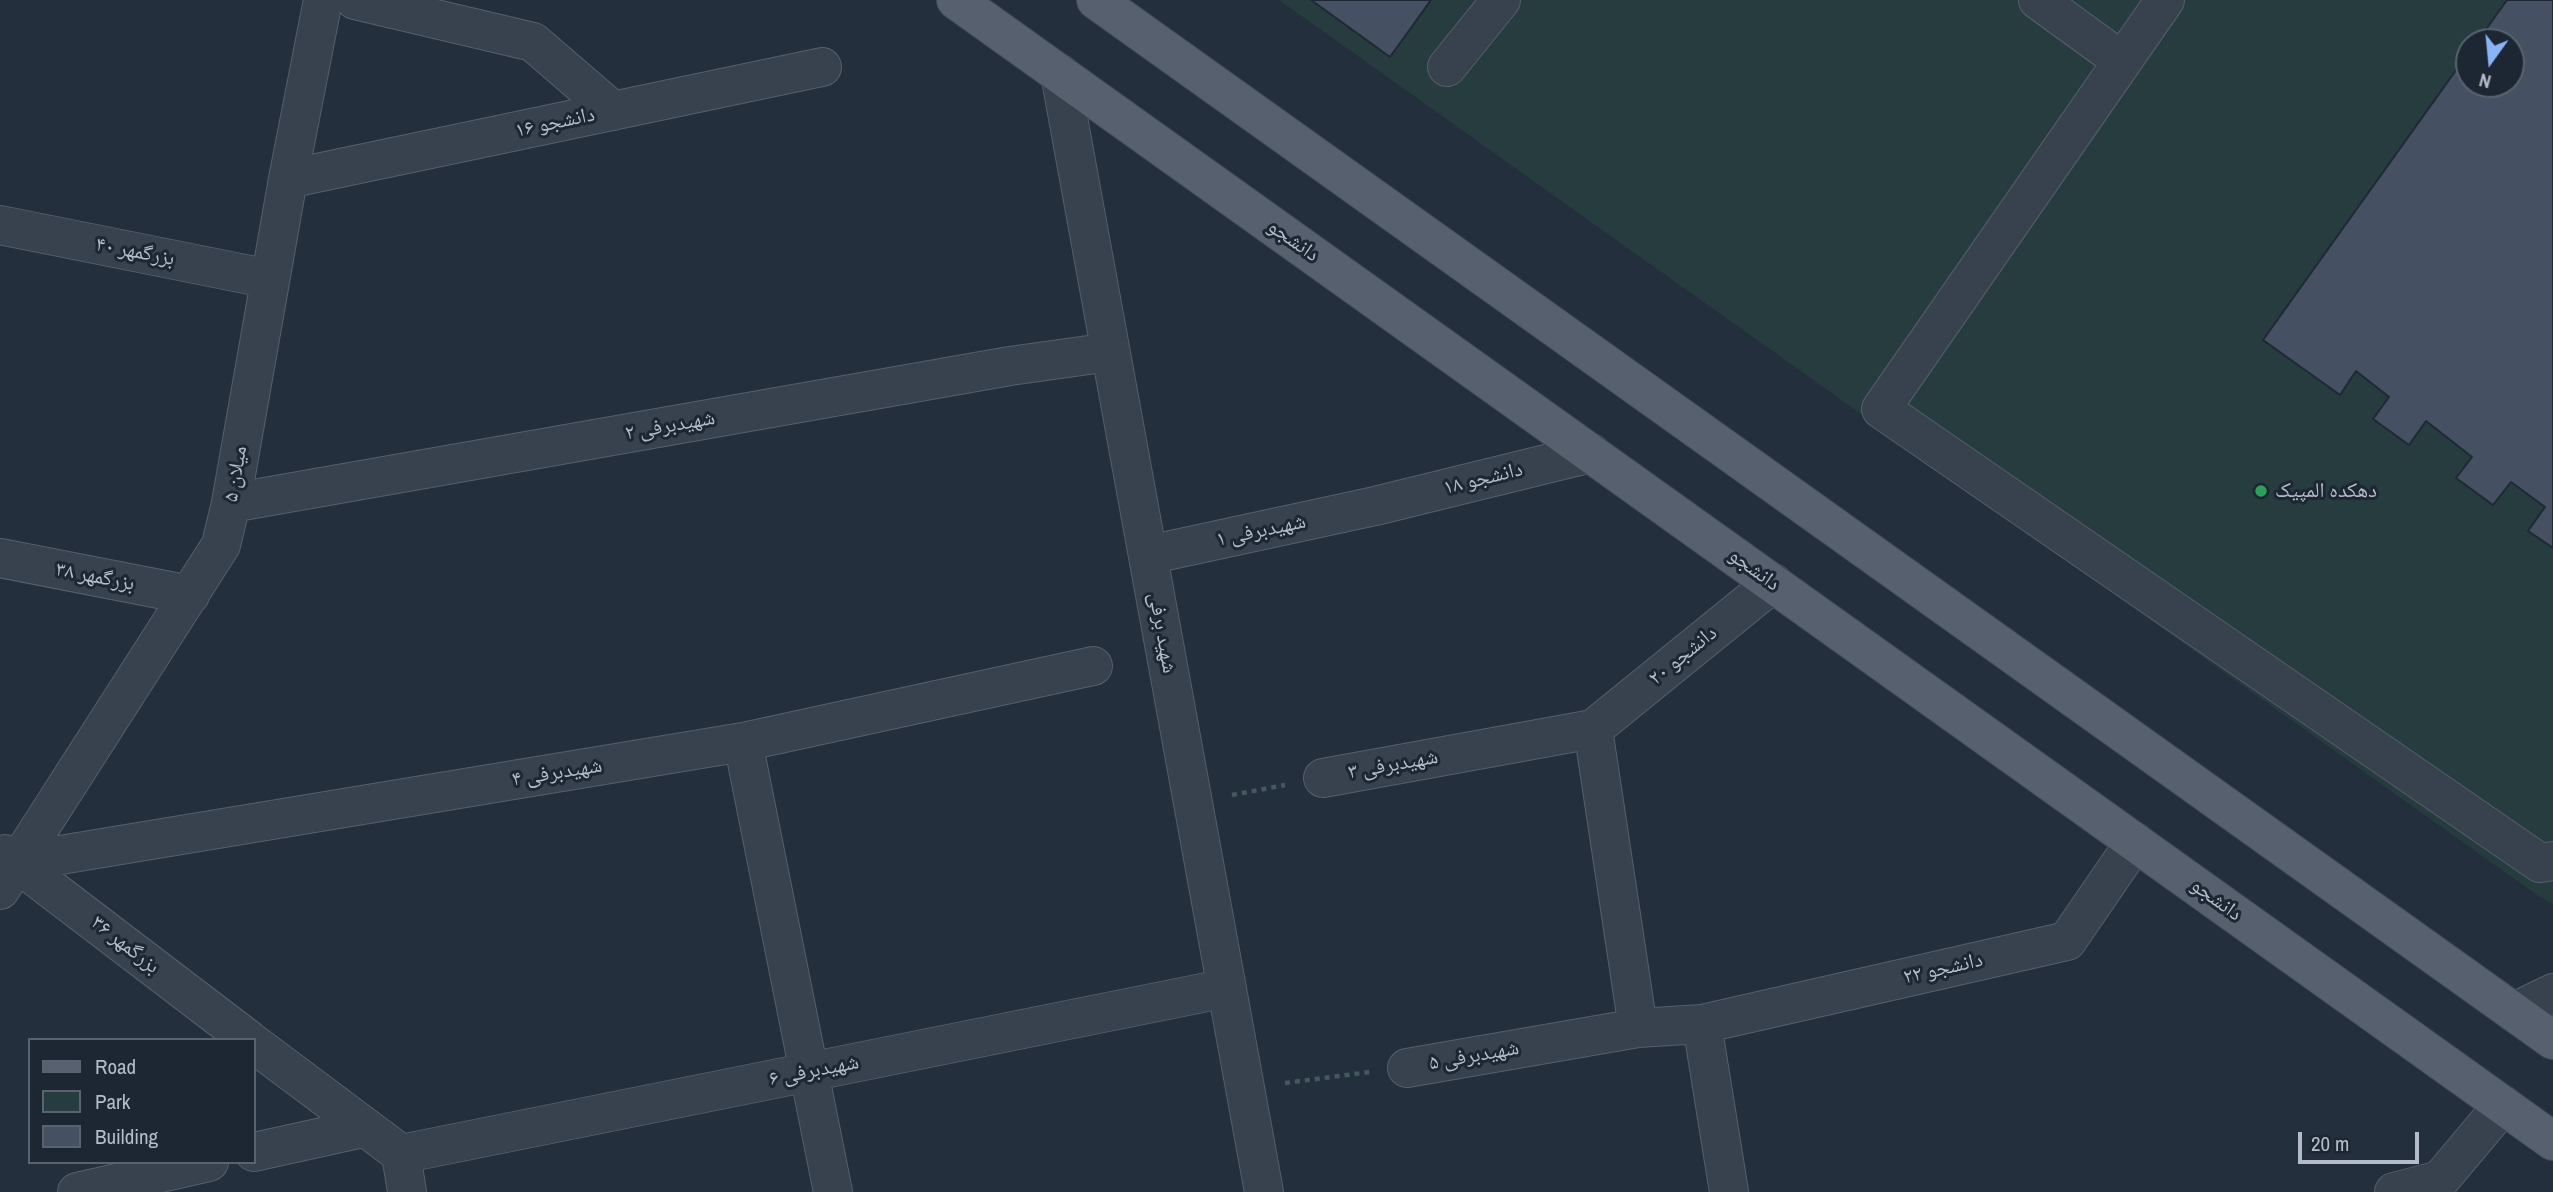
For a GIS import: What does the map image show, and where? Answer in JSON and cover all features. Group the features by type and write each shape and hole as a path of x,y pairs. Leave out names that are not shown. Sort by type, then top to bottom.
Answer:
{"main road":[{"name":"دانشجو","path":"956,0 2553,1141"},
{"path":"1096,0 2553,1040"}],"street":[{"name":"میلان ۵","path":"6,868 191,595 221,545 231,503 288,179 323,0"},
{"path":"355,0 533,42 613,111"},
{"path":"1447,67 1502,0"},
{"path":"2038,0 2122,61"},
{"path":"2165,0 1881,409 2540,863 2553,861"},
{"name":"دانشجو ۱۶","path":"288,179 822,67"},
{"name":"شهید برفی","path":"1060,74 1264,1192"},
{"name":"بزرگمهر ۴۰","path":"0,225 270,279"},
{"name":"شهیدبرفی ۲","path":"231,503 1010,366 1111,352"},
{"name":"دانشجو ۱۸","path":"1375,506 1591,453"},
{"name":"شهیدبرفی ۱","path":"1148,555 1375,506"},
{"name":"بزرگمهر ۳۸","path":"0,558 191,595"},
{"name":"دانشجو ۲۰","path":"1594,729 1773,583"},
{"name":"شهیدبرفی ۴","path":"6,868 743,742 1093,666"},
{"path":"1594,729 1638,1028"},
{"name":"شهیدبرفی ۳","path":"1323,778 1594,729"},
{"path":"743,742 832,1192"},
{"name":"دانشجو ۲۲","path":"1702,1024 2067,941 2135,842"},
{"name":"بزرگمهر ۳۶","path":"6,868 246,1038"},
{"name":"شهیدبرفی ۶","path":"401,1154 1227,988"},
{"path":"2514,1012 2553,993"},
{"path":"1702,1024 1729,1192"},
{"name":"شهیدبرفی ۵","path":"1407,1068 1638,1028 1702,1024"},
{"path":"256,1046 401,1154 407,1192"},
{"path":"2394,1192 2440,1180 2503,1105"},
{"path":"256,1152 363,1128"},
{"path":"77,1192 200,1164"}],"path":[{"name":"شهیدبرفی ۳","path":"1193,802 1323,778"},
{"name":"شهیدبرفی ۵","path":"1246,1088 1407,1068"}],"green space":[{"name":"دهکده المپیک","path":"1279,0 2553,0 2553,904 2540,897"}],"building":[{"path":"1311,0 1431,0 1390,57"},
{"path":"2507,0 2553,0 2553,548 2528,531 2545,507 2511,482 2493,505 2456,478 2472,457 2426,421 2409,445 2373,419 2389,397 2356,371 2340,395 2263,340 2455,72 2455,98 2525,98 2525,28 2487,28"}],"place":[{"name":"دهکده المپیک","path":"2261,491"}]}
